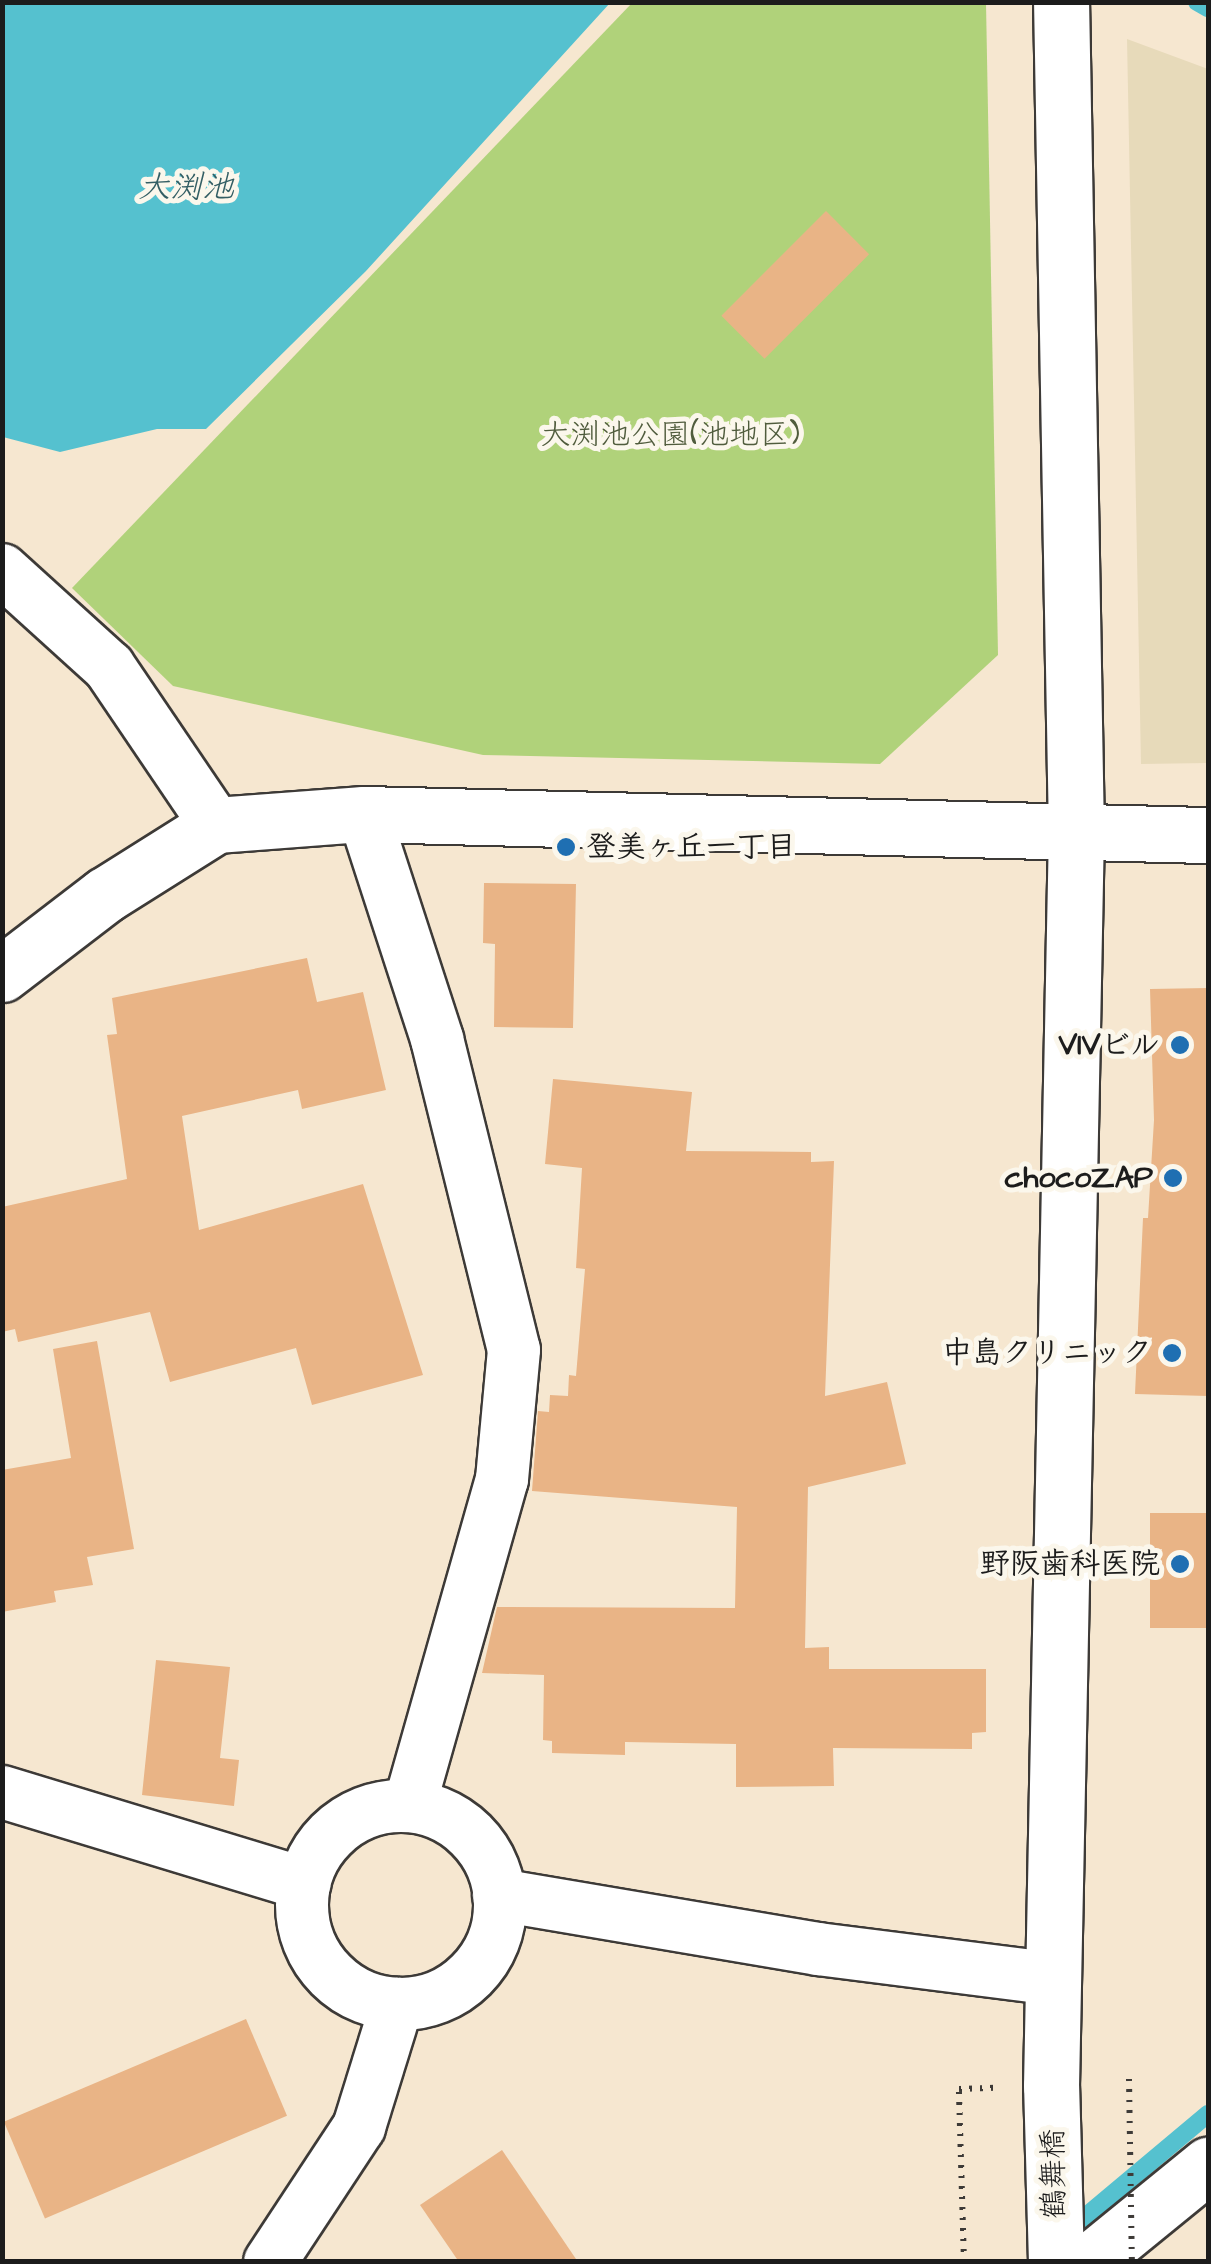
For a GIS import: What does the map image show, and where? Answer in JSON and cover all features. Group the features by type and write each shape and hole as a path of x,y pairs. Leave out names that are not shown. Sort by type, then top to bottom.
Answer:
{"street":[{"name":"鶴舞橋","path":"1056,2262 1052,2086 1076,833 1061,17"},
{"path":"2,570 110,668 216,825"},
{"path":"364,814 436,1039 514,1350 502,1480 410,1805"},
{"path":"2,974 104,895 216,825 364,814 1208,836"},
{"path":"2,1792 304,1884"},
{"path":"410,1805 444,1814 481,1844 500,1894 494,1945 474,1974 446,1995 397,2004 346,1988 320,1964 305,1934 304,1884 328,1836 364,1811 410,1805"},
{"path":"500,1894 818,1949 1054,1979"},
{"path":"270,2262 359,2127 397,2004"},
{"path":"1089,2262 1144,2246 1208,2165"}],"path":[{"path":"1129,2079 1144,2246"},
{"path":"964,2262 959,2089 1052,2086"}],"shaded area":[{"path":"1127,39 1208,69 1208,763 1141,764"}],"green space":[{"name":"大渕池公園(池地区)","path":"632,3 986,3 998,655 880,764 483,755 173,686 72,588"}],"water":[{"name":"大渕池","path":"3,2 610,3 366,271 206,429 157,429 60,452 3,437"}],"building":[{"path":"826,211 869,254 764,359 721,316"},
{"path":"484,883 576,884 573,1028 494,1027 495,944 483,943"},
{"path":"307,958 317,1002 363,992 386,1090 302,1109 298,1090 182,1116 199,1230 363,1184 423,1375 312,1405 296,1348 170,1382 150,1312 18,1342 15,1329 2,1332 2,1207 127,1179 107,1035 117,1034 112,998"},
{"path":"1208,988 1208,1396 1135,1394 1143,1218 1148,1218 1154,1120 1150,989"},
{"path":"553,1079 692,1092 686,1151 811,1152 811,1162 834,1161 825,1396 887,1382 906,1464 808,1487 805,1648 829,1647 829,1669 986,1669 986,1732 972,1733 972,1749 833,1748 834,1786 736,1787 736,1744 625,1742 625,1755 552,1753 552,1741 543,1740 544,1675 482,1673 497,1607 735,1608 737,1507 532,1491 538,1411 549,1412 550,1395 568,1396 569,1375 576,1376 585,1269 576,1268 582,1168 545,1164"},
{"path":"97,1341 134,1549 87,1557 93,1585 54,1591 56,1602 2,1612 2,1470 71,1458 53,1349"},
{"name":"野阪歯科医院","path":"1150,1513 1208,1513 1208,1628 1150,1628"},
{"path":"156,1660 230,1667 220,1758 239,1760 234,1806 142,1795"},
{"path":"246,2019 287,2116 45,2218 4,2122"},
{"path":"502,2150 578,2262 459,2262 420,2205"}],"waterway":[{"path":"1197,2 1208,8"},
{"path":"1066,2233 1208,2114"}],"place":[{"name":"登美ヶ丘一丁目","path":"566,847"},
{"name":"VIVビル","path":"1180,1045"},
{"name":"chocoZAP","path":"1173,1178"},
{"name":"中島クリニック","path":"1172,1353"},
{"name":"野阪歯科医院","path":"1180,1564"}]}
